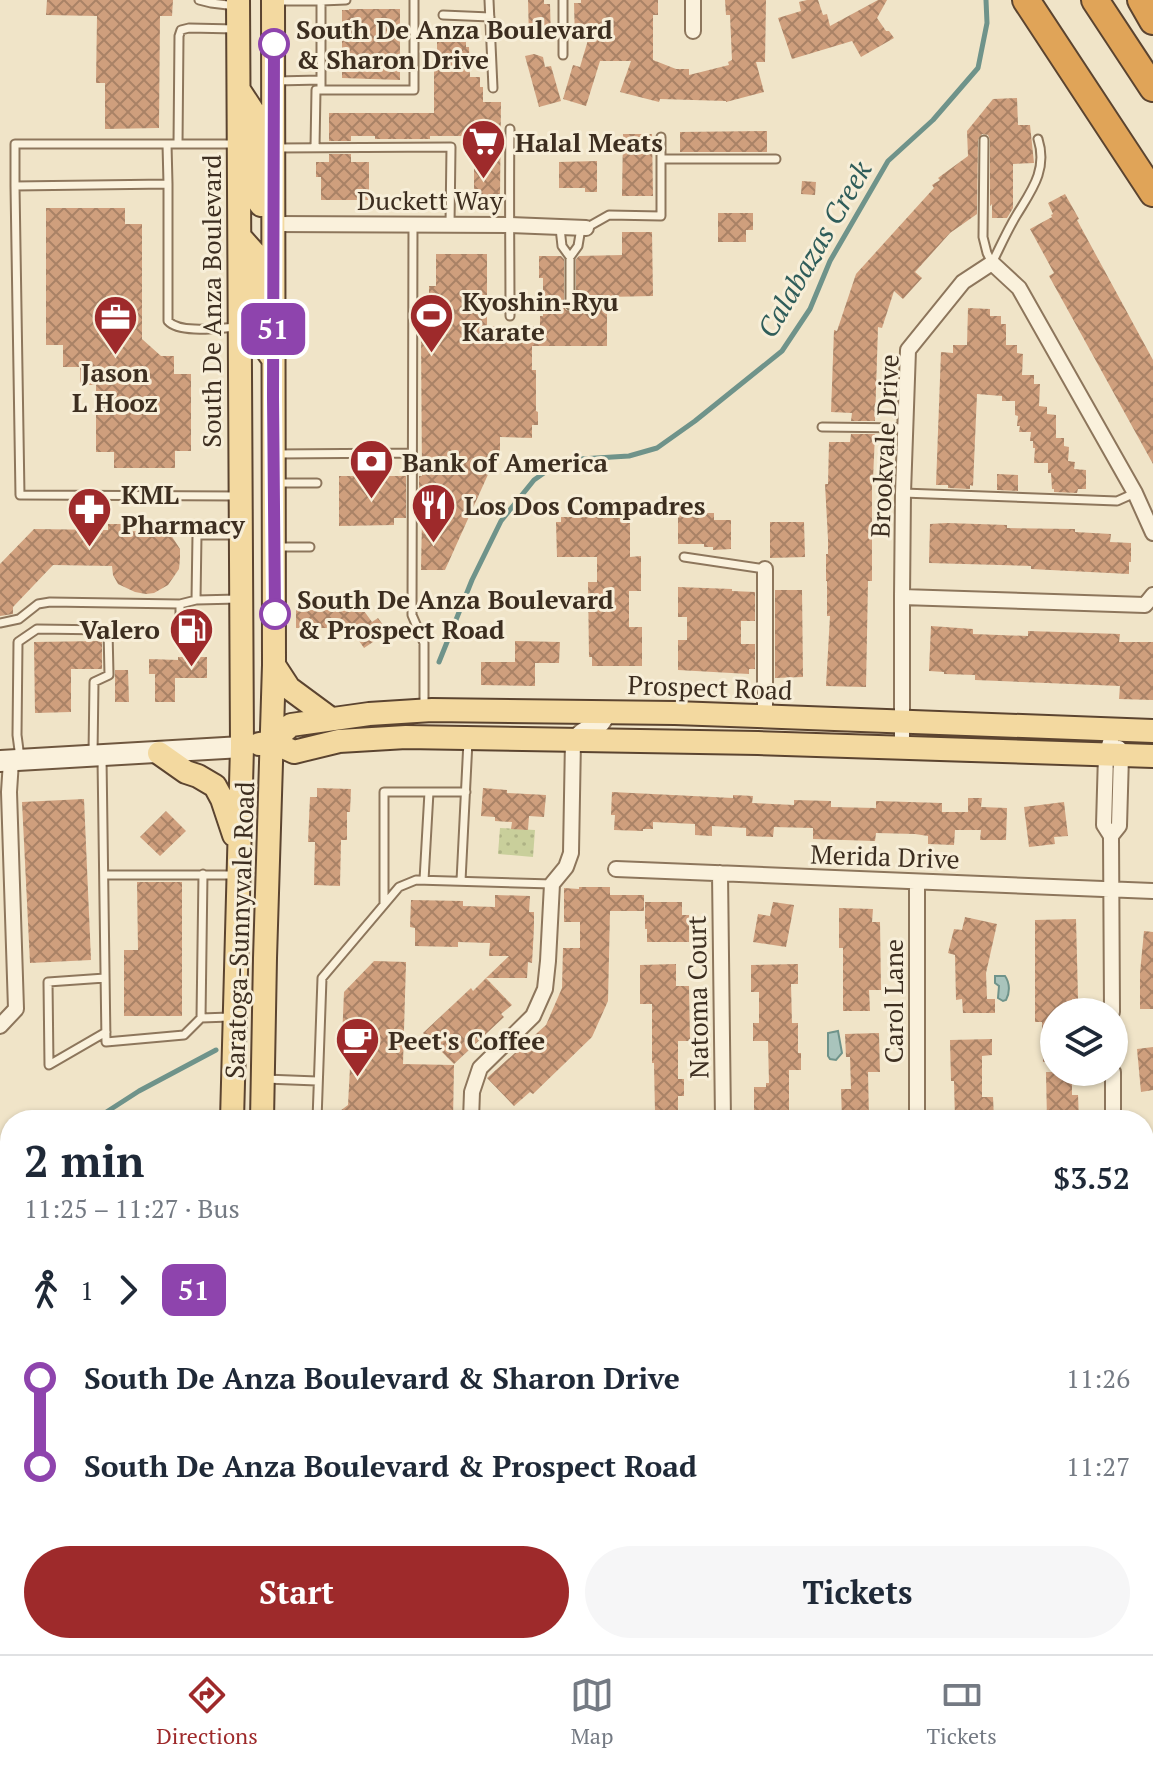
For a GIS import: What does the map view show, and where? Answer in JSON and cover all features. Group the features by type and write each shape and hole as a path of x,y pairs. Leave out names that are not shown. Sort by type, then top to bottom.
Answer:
{"highway":[{"path":"1026,0 1153,193"},
{"path":"1095,0 1153,88"},
{"path":"1141,0 1153,21"}],"main road":[{"path":"272,742 273,0"},
{"name":"South De Anza Boulevard","path":"238,3 242,747"},
{"path":"238,89 256,116 259,202 273,224"},
{"path":"240,237 256,255 256,335 273,359"},
{"path":"274,665 289,688 331,719"},
{"name":"Prospect Road","path":"10,761 242,747 272,742 291,725 424,710 765,716 1153,731"},
{"name":"Prospect Road","path":"272,742 294,752 339,741 374,738 468,738 758,743 1153,756"},
{"name":"Saratoga-Sunnyvale Road","path":"262,1110 272,742"},
{"name":"Saratoga-Sunnyvale Road","path":"232,1110 242,747"},
{"path":"159,753 186,772 215,786 238,845"}],"street":[{"path":"693,0 693,31"},
{"name":"Duckett Way","path":"273,224 583,228"},
{"path":"992,263 1019,288 1135,493 1153,533"},
{"name":"Brookvale Drive","path":"902,749 903,493 908,350 963,282 992,263"},
{"path":"765,569 765,716"},
{"path":"902,597 1145,605 1153,595"},
{"path":"471,1110 472,1092 480,1068 533,1016 545,989 552,884 566,867 571,853 573,740 587,727 602,724 610,712"},
{"path":"1112,998 1111,836 1104,825 1114,730"},
{"path":"0,1026 16,1009 10,761"},
{"name":"Merida Drive","path":"616,869 1153,891"},
{"name":"Natoma Court","path":"720,873 723,1110"},
{"name":"Carol Lane","path":"917,882 917,1110"},
{"path":"1113,1086 1113,1110"}],"lane":[{"path":"199,0 238,3"},
{"path":"273,0 346,0"},
{"path":"315,147 316,90 414,90 414,0"},
{"path":"489,0 493,88"},
{"path":"563,0 563,55"},
{"path":"321,1 321,90"},
{"path":"443,15 490,17"},
{"path":"178,144 181,30 238,29"},
{"path":"273,81 321,80"},
{"path":"510,129 510,316"},
{"path":"570,305 570,257 578,246 583,228 609,215 661,216 661,137"},
{"path":"992,263 1039,177 1042,149 1038,139"},
{"path":"984,140 983,237 992,263"},
{"path":"239,144 15,144 20,495 239,496"},
{"path":"167,144 168,321 182,329 240,327"},
{"path":"273,148 451,147 450,224"},
{"path":"661,159 776,159"},
{"path":"15,186 168,184"},
{"path":"413,224 412,615 424,643 424,710"},
{"path":"560,228 562,246 570,257"},
{"path":"822,427 905,428"},
{"path":"273,454 412,453"},
{"path":"274,483 317,483"},
{"path":"903,493 1117,501 1135,493"},
{"path":"196,600 197,535 240,535"},
{"path":"274,547 310,547"},
{"path":"684,557 765,569"},
{"path":"0,623 19,619 38,604 50,602 180,604 196,600 240,599"},
{"path":"180,604 180,641 193,642"},
{"path":"10,761 17,735 18,642 37,629 108,630 109,675 94,682 104,875 106,1042 184,1035 201,1018 203,874"},
{"path":"461,881 468,738"},
{"path":"384,905 384,792 466,792"},
{"path":"424,880 429,792"},
{"path":"104,875 237,875"},
{"path":"317,1110 322,978 399,887 416,880 552,884"},
{"path":"105,978 48,982 49,1065 106,1032"},
{"path":"201,1018 235,1018"},
{"path":"263,1079 317,1081"}],"green space":[{"path":"500,828 535,830 533,857 498,854"}],"water":[{"path":"995,976 1005,976 1007,979 1009,988 1006,1000 998,998 999,986 995,983"},
{"path":"838,1031 842,1053 836,1060 830,1059 828,1033"}],"building":[{"path":"47,0 173,0 172,16 160,16 159,128 105,129 105,83 96,83 97,16 46,15"},
{"path":"528,0 544,0 544,4 550,4 551,40 529,39"},
{"path":"581,0 658,0 658,15 653,15 653,60 676,69 689,69 689,75 729,65 728,62 732,60 730,15 726,15 725,0 766,0 765,62 756,62 764,92 726,102 660,99 659,102 620,92 631,61 600,61 586,106 563,99 573,65 580,67 588,40 575,40 574,3 581,3"},
{"path":"818,0 830,26 878,0 887,0 877,18 894,38 861,57 852,41 792,59 778,18 801,11 799,2"},
{"path":"400,9 400,80 342,78 342,10"},
{"path":"437,36 461,36 461,40 466,40 470,77 480,77 483,102 501,102 500,195 474,195 474,136 375,139 375,136 351,136 351,141 329,141 329,113 434,113"},
{"path":"534,54 543,57 545,67 551,66 561,101 539,107 525,56"},
{"path":"1017,98 1018,125 1030,125 1034,163 1013,164 1013,208 1007,218 992,218 990,140 988,135 982,134 978,140 977,214 950,233 915,272 922,278 903,299 894,291 882,328 878,327 875,421 851,421 852,413 831,412 834,330 837,331 856,274 934,188 932,185 940,180 938,178 968,156 967,131 993,99"},
{"path":"767,131 767,152 680,152 680,132"},
{"path":"623,134 652,134 653,196 622,196"},
{"path":"329,154 351,154 351,162 369,162 369,200 321,200 321,177 316,177 316,162 329,162"},
{"path":"597,161 597,192 585,192 585,188 559,188 559,162"},
{"path":"802,181 816,182 815,195 801,194"},
{"path":"1065,194 1153,360 1153,464 1049,276 1054,273 1030,229 1052,217 1048,203"},
{"path":"46,208 125,208 125,224 142,224 142,339 161,356 174,356 174,374 191,374 191,451 175,451 175,468 114,468 114,452 96,452 96,385 80,385 80,367 63,367 63,345 46,345"},
{"path":"718,213 753,213 753,230 746,230 746,242 718,242"},
{"path":"622,232 652,232 653,296 607,297 607,346 532,346 538,425 532,425 532,438 500,437 500,459 495,459 445,570 421,570 421,334 429,334 429,286 436,286 436,254 487,254 487,326 540,326 543,278 539,278 539,256 561,256 564,259 564,306 566,310 573,311 576,305 576,259 579,256 622,255"},
{"path":"968,308 990,309 990,316 1001,316 1001,324 1006,324 1006,345 1017,345 1017,353 1023,354 1022,375 1034,375 1034,384 1040,384 1039,406 1047,407 1047,414 1056,415 1056,438 1064,438 1064,446 1069,447 1068,461 1075,462 1074,469 1086,470 1086,489 1078,489 1077,493 1054,492 1048,463 1034,463 1035,448 1033,441 1030,441 1031,432 1019,432 1015,401 1002,401 1002,396 977,394 973,486 970,485 970,489 936,485 941,352 953,353 953,345 967,345"},
{"path":"851,434 875,434 866,687 826,686 830,616 827,616 825,484 828,484 829,442 850,442"},
{"path":"997,474 1018,475 1018,491 997,490"},
{"name":"Bank of America","path":"339,476 406,476 406,518 394,518 394,525 339,526"},
{"path":"696,510 696,513 714,513 714,520 731,520 731,549 713,550 713,547 704,547 704,544 678,544 678,511"},
{"path":"561,517 630,517 630,557 641,556 641,591 629,591 629,627 642,627 642,666 592,666 592,657 589,657 588,582 597,582 597,557 557,557 556,522 561,522"},
{"path":"770,522 804,522 805,557 770,558"},
{"path":"108,524 130,524 130,531 169,532 180,549 180,558 179,569 168,585 146,594 118,584 112,566 53,565 13,607 13,614 0,616 0,564 34,529 108,530"},
{"path":"930,524 1075,529 1075,532 1111,534 1110,542 1131,543 1129,574 1031,569 1031,566 929,563"},
{"path":"678,587 755,592 755,621 741,621 741,644 755,644 755,669 749,669 749,674 678,670 678,640 687,640 687,617 678,617"},
{"path":"775,590 802,590 803,677 775,678"},
{"path":"359,604 372,622 378,618 386,629 380,633 382,636 364,648 350,628 296,628 296,610 349,610"},
{"path":"931,626 973,629 973,634 1028,636 1028,631 1120,634 1119,642 1153,642 1153,700 1119,699 1120,686 975,680 975,675 929,671"},
{"path":"102,641 102,669 71,669 71,712 35,713 34,642"},
{"path":"515,641 560,642 559,663 535,663 535,686 481,685 481,662 515,662"},
{"path":"178,657 207,657 207,678 175,678 175,702 155,702 155,674 149,674 149,659 178,660"},
{"path":"115,670 128,670 129,702 115,702"},
{"path":"317,788 351,789 347,840 341,840 340,886 314,885 315,842 308,842 310,797 317,797"},
{"path":"483,788 546,795 544,817 529,816 528,830 511,829 512,822 481,816"},
{"path":"612,792 733,798 733,795 753,796 752,803 794,805 794,800 831,801 831,807 876,808 876,801 942,803 942,812 968,812 968,798 982,798 981,807 1007,808 1006,840 980,840 981,830 955,830 954,845 928,844 928,836 915,834 876,833 875,841 813,839 813,828 774,827 773,837 746,836 746,828 712,826 712,836 695,835 695,824 653,822 653,829 614,830"},
{"path":"84,799 91,960 30,963 22,802"},
{"path":"1064,802 1068,836 1054,837 1055,844 1029,847 1024,807"},
{"path":"166,811 186,831 160,856 140,837"},
{"path":"137,882 182,882 182,1016 124,1016 124,950 138,950"},
{"path":"610,887 610,895 644,895 644,911 610,911 608,1001 592,1037 533,1094 530,1092 514,1106 487,1078 546,1025 562,988 563,948 580,948 580,922 564,922 564,888"},
{"path":"495,895 530,896 529,912 534,912 534,927 532,963 528,962 527,978 486,978 509,956 489,956 490,943 458,942 458,947 415,946 415,928 410,927 411,900 463,901 463,906 495,907"},
{"path":"645,902 682,902 682,915 689,915 689,942 647,942"},
{"path":"773,902 794,905 786,947 753,942 758,914 770,916"},
{"path":"839,908 873,909 872,922 880,922 881,990 869,990 870,1011 843,1011 843,948 839,948"},
{"path":"965,917 997,924 986,973 987,999 995,999 995,1013 963,1013 962,999 956,1000 955,955 948,953 954,929 962,930"},
{"path":"1076,919 1078,998 1040,998 1040,1022 1035,1022 1035,920"},
{"path":"1144,931 1153,932 1153,1009 1140,1009"},
{"path":"374,961 406,962 403,1064 454,1065 453,1110 341,1110 348,1105 351,1049 342,1039 344,992"},
{"path":"676,964 676,986 689,986 690,1041 678,1041 678,1079 684,1079 684,1096 678,1096 678,1110 655,1110 652,1004 640,1004 640,965"},
{"path":"798,964 798,984 791,984 792,1023 798,1023 801,1070 789,1070 789,1110 754,1110 754,1087 766,1087 769,1083 768,1041 753,1041 753,1023 759,1023 759,992 751,992 751,965"},
{"path":"486,978 512,1005 501,1014 504,1017 454,1064 423,1033"},
{"path":"879,1033 880,1072 868,1072 869,1110 842,1110 841,1089 851,1089 850,1057 846,1057 845,1034"},
{"path":"992,1039 992,1055 982,1056 982,1097 993,1097 994,1110 955,1110 950,1040"},
{"path":"1153,1047 1153,1090 1141,1092 1137,1049"},
{"path":"1046,1086 1072,1086 1072,1095 1078,1095 1079,1110 1047,1110"}],"waterway":[{"name":"Calabazas Creek","path":"439,662 472,580 501,521 534,480 551,468 580,459 629,456 657,448 782,351 810,309 830,261 888,161 933,120 978,68 987,23 986,0"},
{"name":"Calabazas Creek","path":"110,1110 216,1050"}],"bus line":[{"name":"51","path":"274,44 275,614"}],"place":[{"name":"South De Anza Boulevard & Sharon Drive","path":"274,44"},
{"name":"Halal Meats","path":"484,181"},
{"name":"Kyoshin-Ryu Karate","path":"431,355"},
{"name":"Jason L Hooz","path":"115,356"},
{"name":"Bank of America","path":"371,501"},
{"name":"Los Dos Compadres","path":"433,544"},
{"name":"KML Pharmacy","path":"90,548"},
{"name":"South De Anza Boulevard & Prospect Road","path":"275,614"},
{"name":"Valero","path":"191,668"},
{"name":"Peet's Coffee","path":"357,1079"}]}
